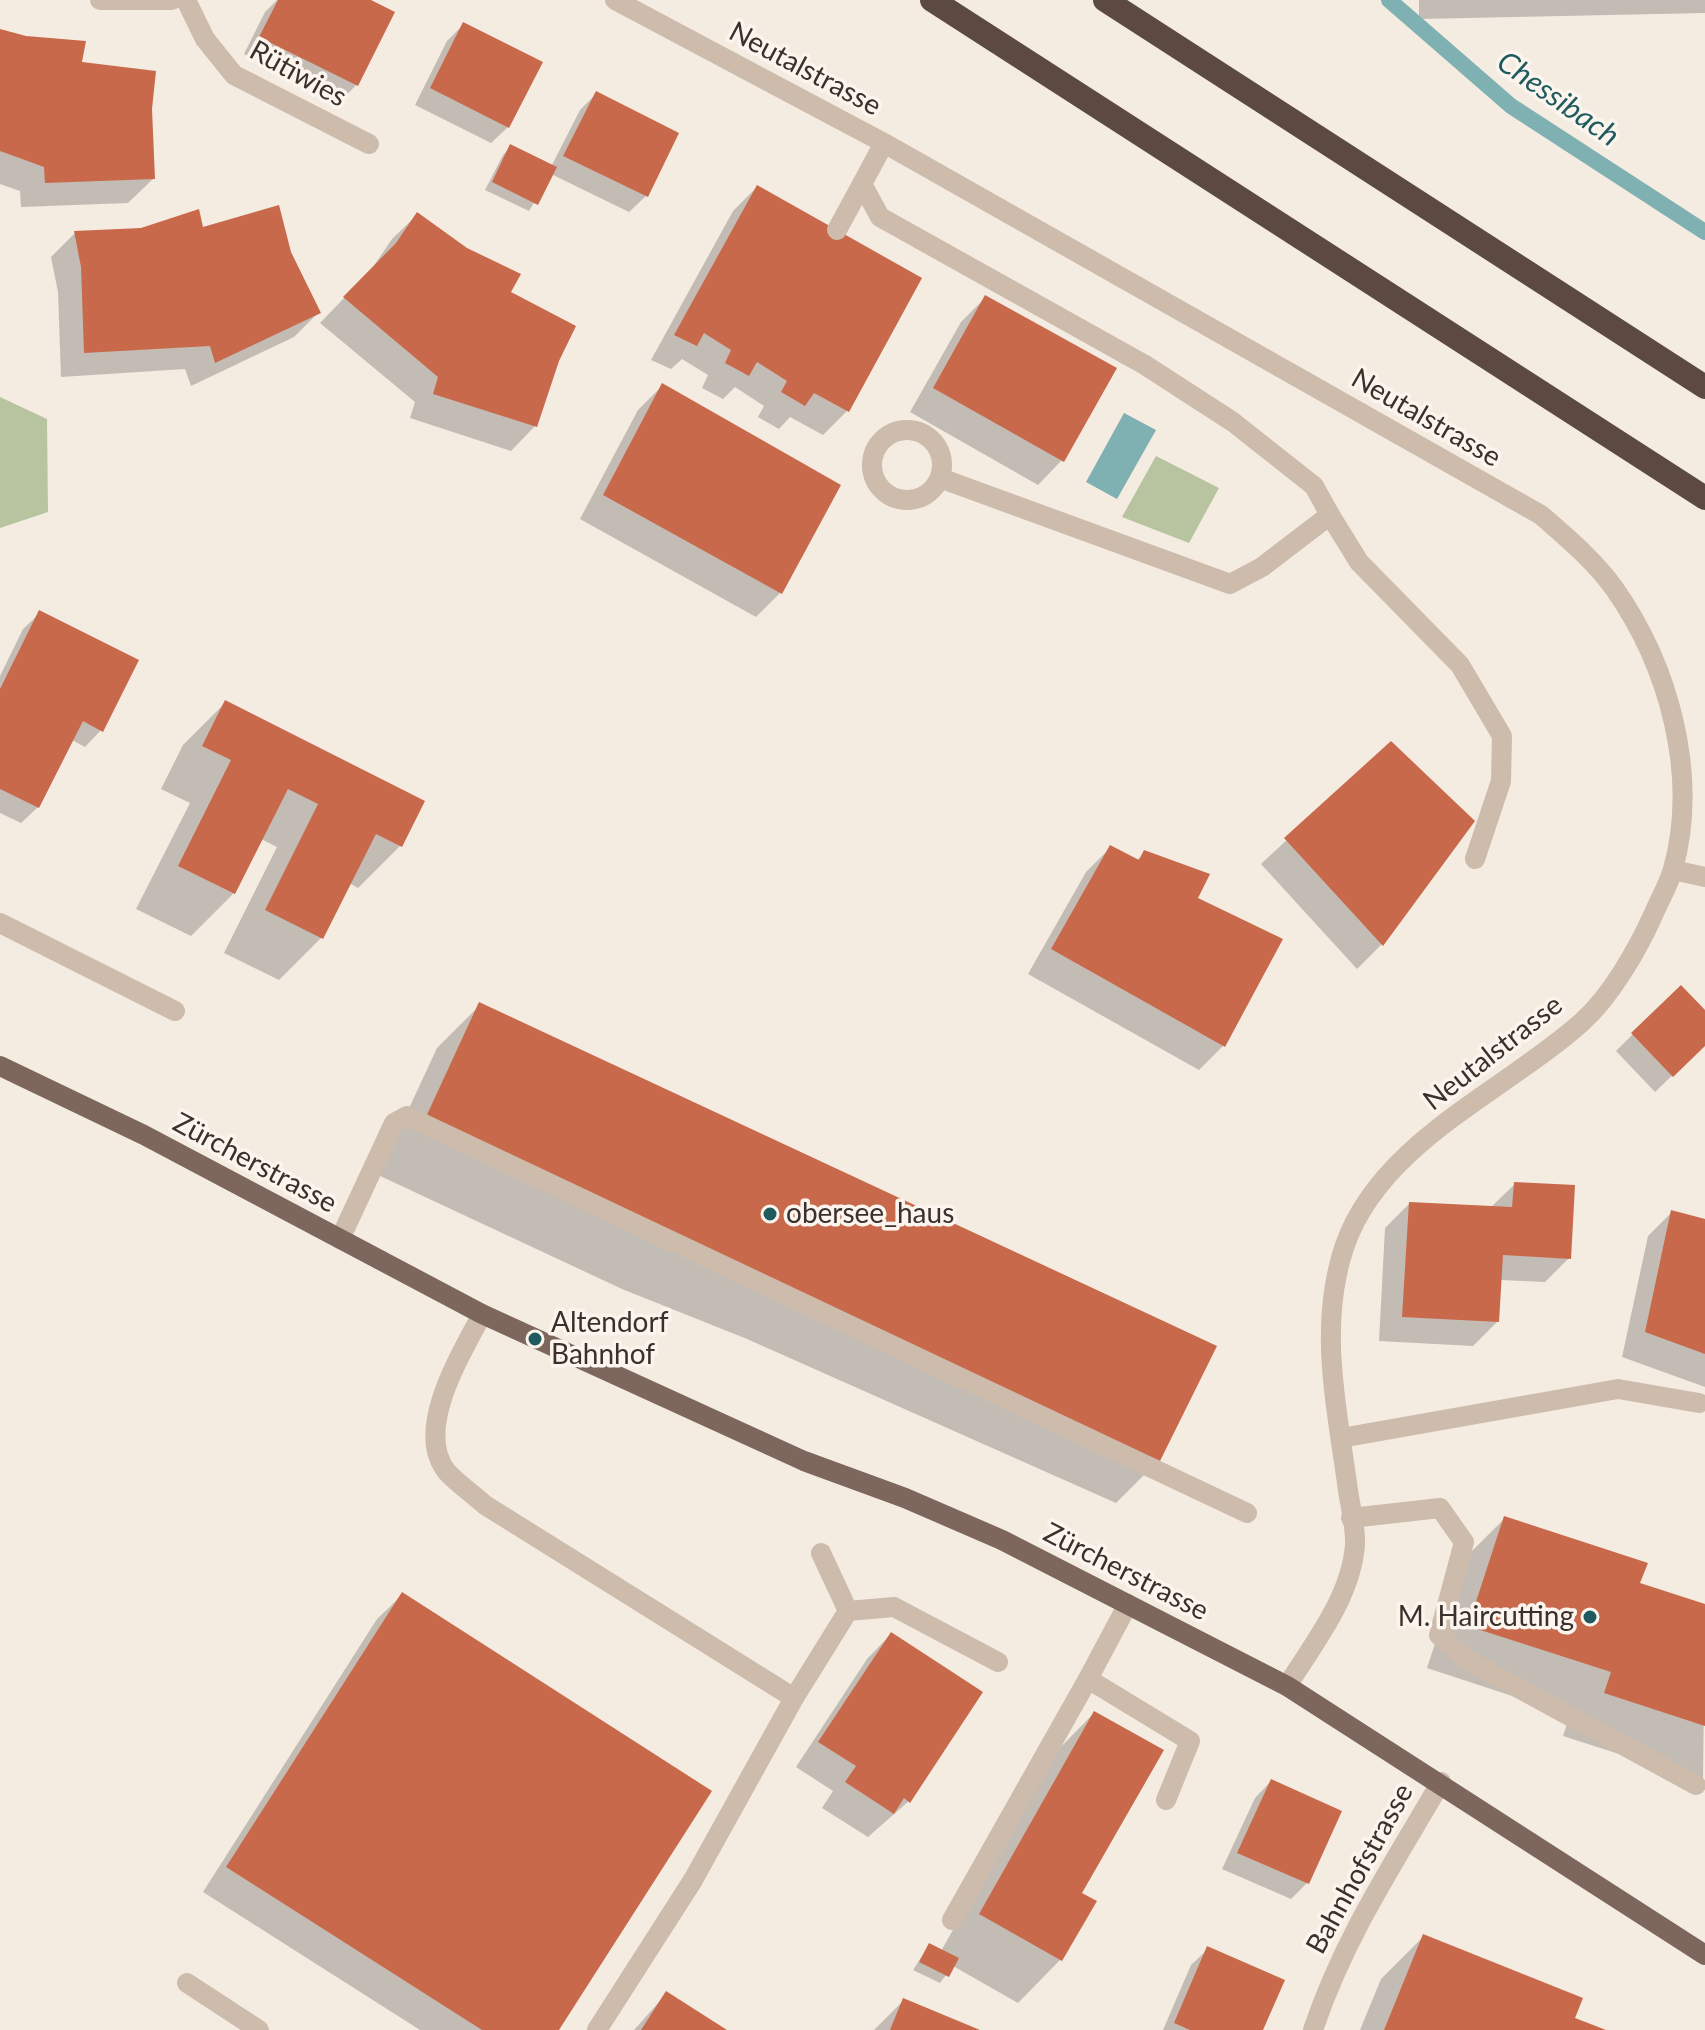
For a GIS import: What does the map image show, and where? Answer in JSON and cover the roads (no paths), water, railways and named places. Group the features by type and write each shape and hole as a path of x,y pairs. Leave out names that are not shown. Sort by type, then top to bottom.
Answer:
{"highway":[{"path":"932,0 1705,498"},
{"path":"1105,0 1705,387"}],"main road":[{"name":"Zürcherstrasse","path":"0,1066 144,1135 482,1314 804,1461 905,1498 1002,1540 1287,1686 1441,1782 1663,1931 1705,1955"}],"street":[{"path":"100,0 172,0"},
{"name":"Rütiwies","path":"186,0 205,39 234,75 369,144"},
{"name":"Neutalstrasse","path":"615,0 884,143 1541,515 1581,550 1611,584 1636,622 1653,656 1670,708 1683,808 1673,870 1639,947 1585,1020 1422,1143 1384,1177 1364,1203 1335,1279 1329,1353 1355,1543 1339,1601 1287,1686"},
{"name":"Neutalstrasse","path":"837,230 884,143"},
{"path":"862,184 880,217 1145,365 1233,422 1314,486 1359,562 1460,665 1502,736 1501,781 1475,859"},
{"path":"940,478 1230,584 1262,567 1330,515"},
{"path":"1673,870 1705,877"},
{"path":"0,923 175,1011"},
{"path":"340,1239 394,1123 407,1116 1247,1513"},
{"path":"482,1314 443,1392 435,1436 445,1470 485,1505 794,1698"},
{"path":"1341,1438 1618,1389 1699,1403"},
{"path":"1351,1518 1440,1508 1464,1542 1439,1635 1467,1660 1696,1785"},
{"path":"821,1553 848,1611"},
{"path":"952,1920 1128,1604"},
{"path":"848,1611 894,1607 998,1662"},
{"path":"597,2030 693,1880 794,1698 848,1611"},
{"path":"1088,1679 1190,1741 1166,1800"},
{"name":"Bahnhofstrasse","path":"1313,2030 1331,1977 1354,1927 1441,1782"},
{"path":"187,1983 259,2030"}],"water":[{"path":"1124,413 1156,430 1117,499 1086,482"}],"waterway":[{"name":"Chessibach","path":"1389,0 1511,106 1705,232"}],"place":[{"name":"obersee_haus","path":"770,1214"},
{"name":"Altendorf Bahnhof","path":"535,1339"},
{"name":"M. Haircutting","path":"1590,1617"}]}
